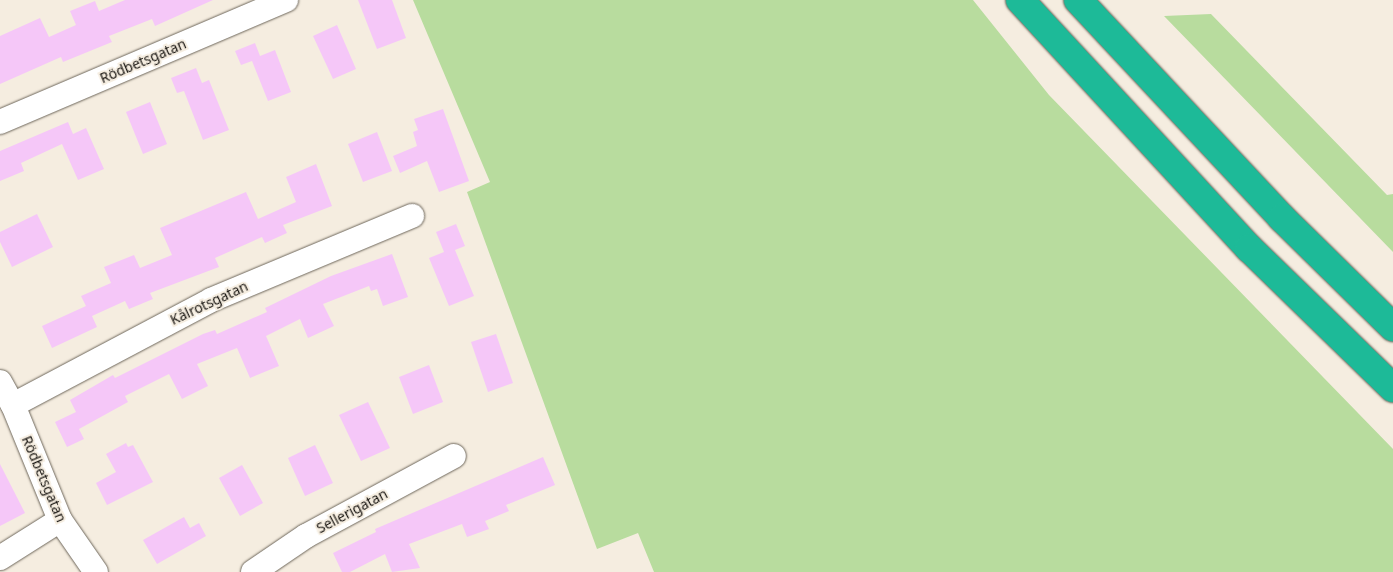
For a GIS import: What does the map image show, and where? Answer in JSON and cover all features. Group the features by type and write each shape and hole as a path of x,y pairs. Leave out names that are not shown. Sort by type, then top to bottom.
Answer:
{"highway":[{"path":"1020,0 1249,248 1393,388"},
{"path":"1078,0 1282,218 1393,327"}],"street":[{"name":"Rödbetsgatan","path":"0,122 286,0"},
{"name":"Kålrotsgatan","path":"13,405 210,300 412,216"},
{"name":"Rödbetsgatan","path":"0,382 13,405 60,520 96,572"},
{"name":"Sellerigatan","path":"253,572 306,536 454,456"},
{"path":"0,558 60,520"}],"green space":[{"path":"413,0 973,0 1049,95 1393,449 1393,572 654,572 638,533 597,549 467,192 490,182"},
{"path":"1211,14 1387,195 1393,194 1393,252 1164,16"}],"building":[{"path":"125,0 213,0 155,26 152,19 109,36 112,42 63,62 61,57 0,84 0,36 40,18 49,37 76,25 70,11 95,1 99,11"},
{"path":"358,0 392,0 406,38 377,49"},
{"path":"337,25 356,69 333,79 313,36"},
{"path":"255,43 260,56 275,50 291,92 268,101 252,61 241,65 235,51"},
{"path":"196,68 202,83 209,80 229,130 203,140 184,91 177,93 171,78"},
{"path":"150,102 167,144 143,154 126,112"},
{"path":"443,109 469,181 439,192 427,161 400,173 393,156 417,146 413,132 418,130 414,119"},
{"path":"68,122 73,134 86,128 104,169 78,180 62,144 21,163 24,171 0,181 0,151"},
{"path":"377,132 392,171 363,182 348,144"},
{"path":"316,164 332,206 283,225 287,233 265,243 262,237 215,258 219,267 150,293 153,299 129,309 125,301 92,316 97,327 52,348 42,326 86,306 81,296 111,283 104,267 134,255 140,268 172,255 160,228 246,192 258,219 296,202 286,177"},
{"path":"37,214 53,247 12,267 0,242 0,232"},
{"path":"456,224 465,246 455,250 474,296 449,306 429,258 444,252 436,232"},
{"path":"392,254 408,297 383,306 377,289 371,291 369,286 323,304 334,326 308,338 300,319 266,336 279,366 250,378 237,348 197,364 208,386 182,399 169,374 125,396 128,402 79,429 84,439 67,447 55,422 76,412 70,400 113,375 115,378 203,334 215,330 217,334 267,312 265,308 331,276"},
{"path":"496,334 513,383 488,392 471,342"},
{"path":"429,365 443,402 413,414 399,377"},
{"path":"368,402 390,448 361,461 339,415"},
{"path":"126,443 128,447 133,445 153,482 107,505 96,483 116,472 106,454"},
{"path":"315,445 333,483 305,496 288,458"},
{"path":"543,457 555,485 506,505 509,511 485,521 489,529 467,537 462,524 409,544 420,568 392,572 385,554 350,572 342,572 333,553 376,532 375,529"},
{"path":"0,464 25,513 0,526"},
{"path":"242,465 263,503 240,516 219,478"},
{"path":"184,517 190,528 199,523 206,536 157,564 143,540"}]}
